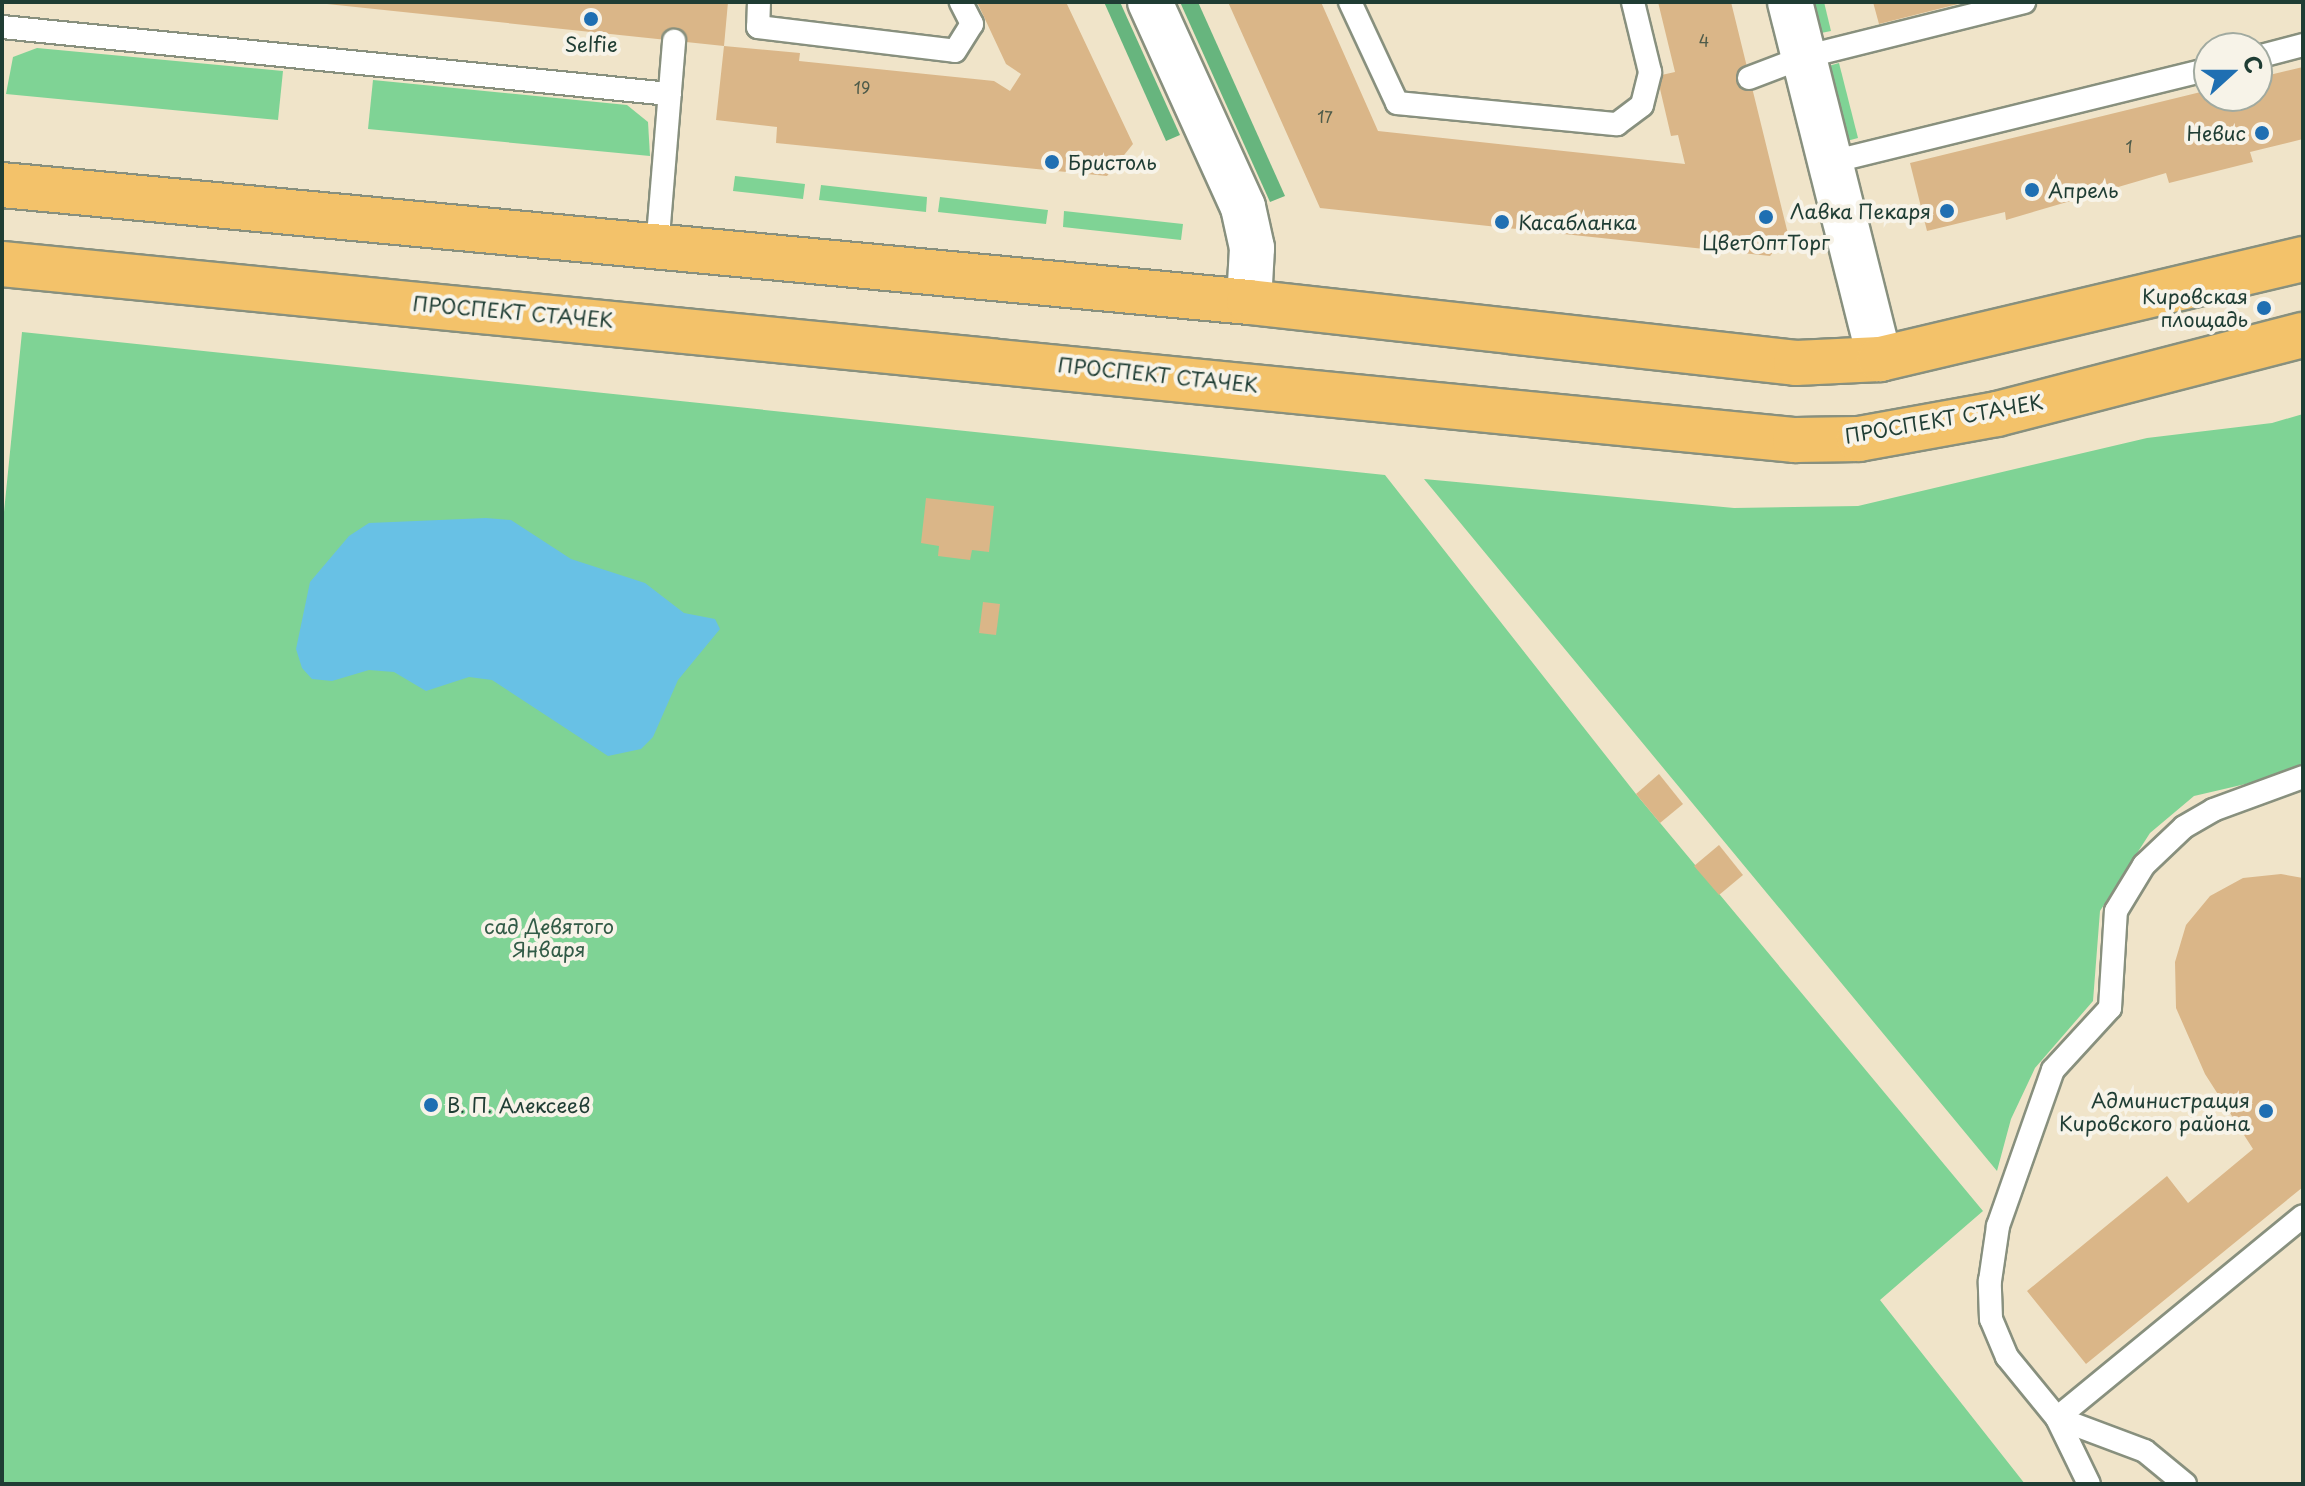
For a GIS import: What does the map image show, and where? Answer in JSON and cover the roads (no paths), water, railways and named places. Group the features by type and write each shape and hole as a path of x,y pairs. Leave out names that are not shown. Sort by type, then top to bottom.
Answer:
{"main road":[{"path":"2,185 657,249 1249,302 1796,363 1880,359 2303,259"},
{"name":"ПРОСПЕКТ СТАЧЕК","path":"2,264 1795,440 1859,439 1997,414 2303,335"}],"street":[{"path":"1150,2 1243,207 1252,248 1249,302"},
{"path":"1790,2 1880,359"}],"lane":[{"path":"759,2 758,27 955,51 972,24 961,2"},
{"path":"1350,2 1397,103 1617,124 1652,103 1650,72 1633,2"},
{"path":"1749,78 1804,57 2024,2"},
{"path":"2,27 670,94"},
{"path":"657,249 674,41"},
{"path":"2273,53 2303,45"},
{"path":"1831,162 2193,73"},
{"path":"2089,1484 2057,1418 2007,1357 1991,1319 1990,1281 1998,1226 2053,1070 2110,1008 2116,911 2144,865 2184,827 2213,810 2303,777"},
{"path":"2057,1418 2303,1216"},
{"path":"2057,1418 2145,1451 2185,1484"}],"water":[{"path":"486,518 511,520 571,559 645,583 684,613 715,619 720,629 678,680 653,737 641,749 608,756 492,680 469,677 426,691 394,672 369,670 332,681 312,679 302,668 296,649 310,582 349,536 369,523"}],"place":[{"name":"Selfie","path":"591,19"},
{"name":"Невис","path":"2262,133"},
{"name":"Бристоль","path":"1052,162"},
{"name":"Апрель","path":"2032,190"},
{"name":"Лавка Пекаря","path":"1947,211"},
{"name":"ЦветОптТорг","path":"1766,217"},
{"name":"Касабланка","path":"1502,222"},
{"name":"Кировская площадь","path":"2264,308"},
{"name":"В. П. Алексеев","path":"431,1105"},
{"name":"Администрация Кировского района","path":"2266,1111"}],"park label":[{"name":"сад Девятого Января","path":"549,938"}]}
